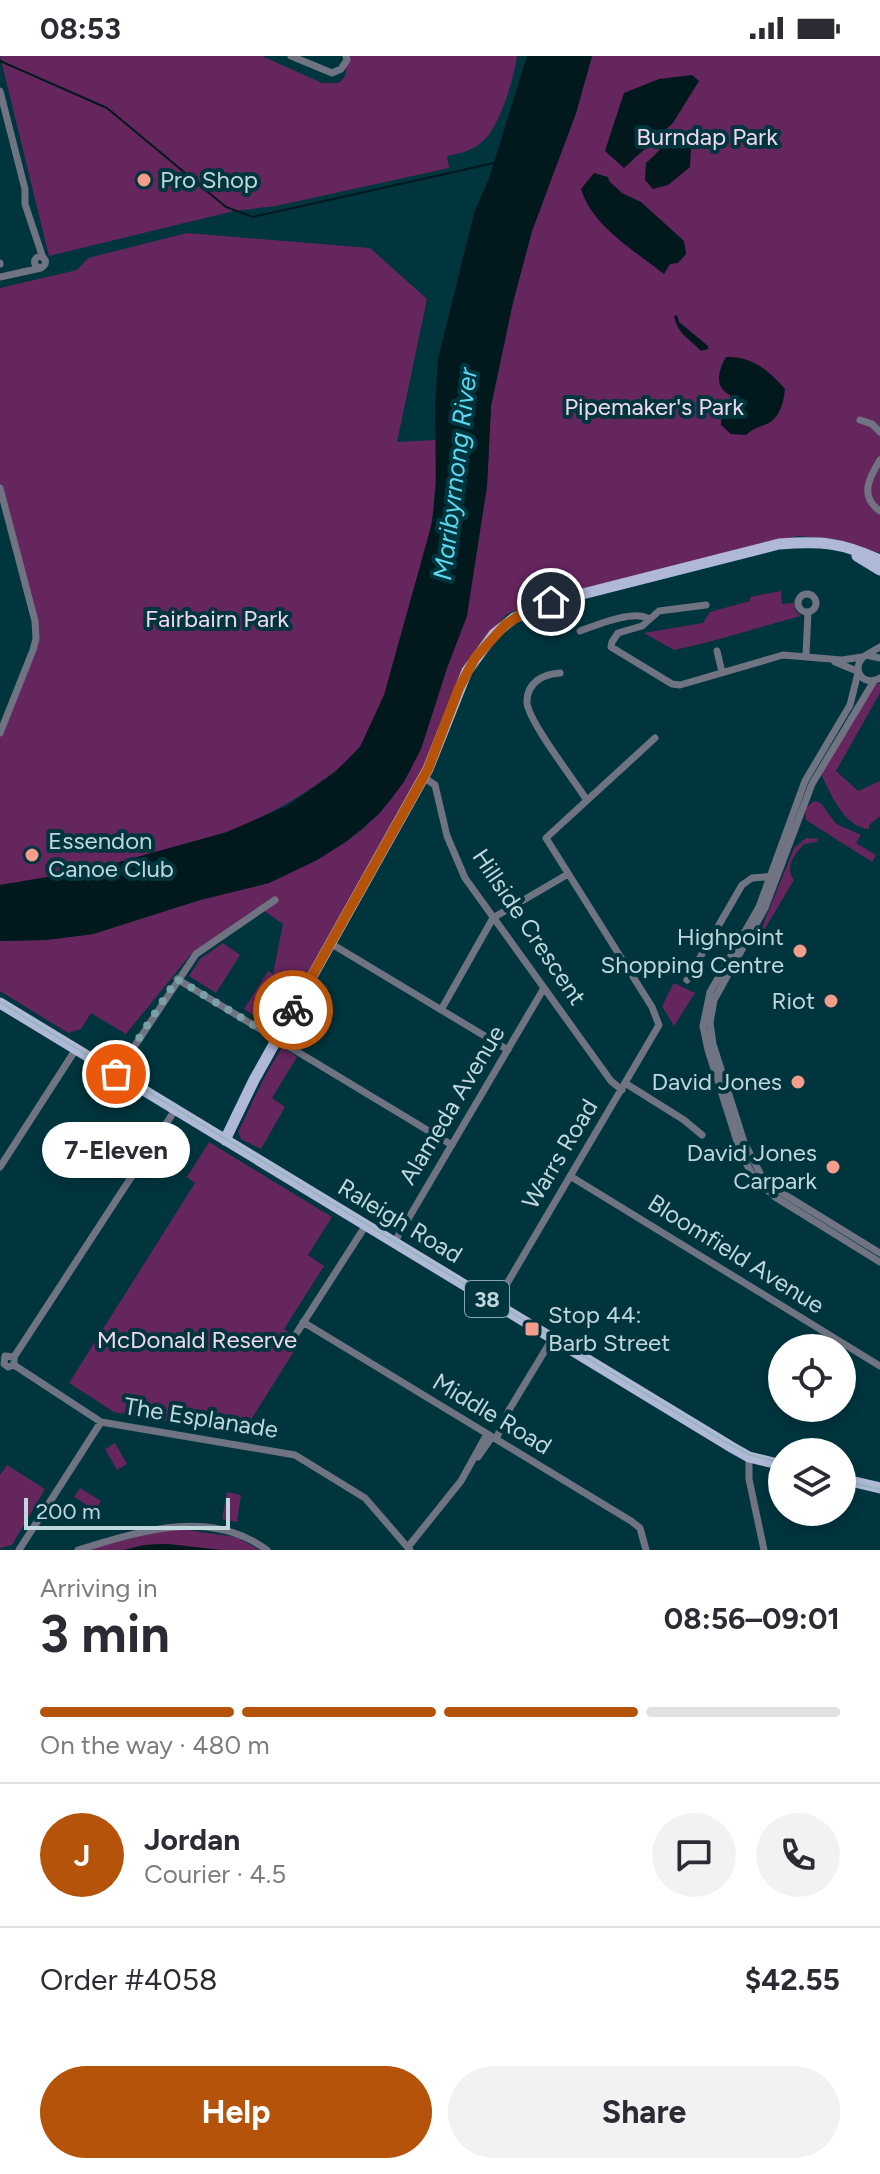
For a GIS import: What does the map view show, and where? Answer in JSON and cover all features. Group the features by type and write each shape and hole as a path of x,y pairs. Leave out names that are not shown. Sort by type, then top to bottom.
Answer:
{"main road":[{"path":"790,543 838,549 880,570"},
{"path":"222,1138 422,780 467,671 484,645 514,618 551,602 790,543 831,543 880,560"},
{"name":"Raleigh Road","path":"0,1003 749,1457 768,1462"},
{"path":"856,1482 880,1488"}],"street":[{"path":"291,56 332,73 341,69 346,56"},
{"path":"0,91 3,114 25,189 25,204 38,240 39,261 23,271 0,277"},
{"path":"860,420 872,424 880,432"},
{"path":"880,460 869,480 867,491 869,501 880,511"},
{"path":"0,488 35,621 36,639 0,733"},
{"path":"706,605 667,609 642,626 617,634 611,643 613,650 676,685 783,655 842,660 875,655 880,658"},
{"path":"806,655 808,612"},
{"path":"580,631 640,614 651,617"},
{"path":"880,647 858,663 853,700 805,781 760,919 714,1000 710,1023 713,1044 744,1142 761,1175 779,1191 880,1253"},
{"path":"717,651 722,672"},
{"path":"806,655 830,660 858,672 864,680 877,680"},
{"path":"560,673 536,681 529,691 527,704 586,799"},
{"path":"877,680 812,784 759,907 710,992 704,1018 708,1050 741,1154 755,1179 775,1197 880,1262"},
{"path":"441,1010 496,922 568,874 546,838 655,738"},
{"name":"Hillside Crescent","path":"422,780 437,797 447,836 462,871 611,1081 684,1120 702,1135"},
{"name":"Warrs Road","path":"495,1304 659,1025 652,1007 568,874"},
{"path":"687,980 742,885 752,878 774,876"},
{"path":"116,1074 196,954 275,900"},
{"path":"330,943 508,1050"},
{"path":"177,979 452,1145"},
{"name":"Alameda Avenue","path":"394,1243 544,988"},
{"path":"0,1167 76,1049"},
{"path":"6,1363 175,1110"},
{"name":"Bloomfield Avenue","path":"570,1176 880,1366"},
{"path":"296,1334 366,1225"},
{"name":"Middle Road","path":"303,1322 637,1525 642,1531 646,1550"},
{"path":"409,1549 454,1492 552,1339"},
{"name":"The Esplanade","path":"6,1363 101,1422 295,1455 365,1498 409,1549"},
{"path":"19,1550 101,1422"},
{"path":"749,1457 749,1479 764,1550"},
{"path":"78,1550 153,1528 178,1527 210,1528 239,1535 267,1550"}],"green space":[{"path":"0,56 262,56 322,83 339,83 345,76 348,56 517,56 506,99 492,131 473,148 447,156 449,168 276,206 234,211 49,256"},
{"path":"592,56 880,56 880,553 834,539 798,536 548,597 507,614 484,638 464,666 437,739 413,788 275,1030 244,1009 268,971 273,974 283,924 259,907 191,954 126,1034 91,1013 81,1029 68,1033 0,991 0,941 46,940 93,934 200,900 269,883 317,860 364,828 391,800 421,749 466,616 487,486 491,406 513,302 532,231 576,113"},
{"name":"Fairbairn Park","path":"187,233 370,248 427,299 397,442 436,440 433,509 420,575 376,718 356,751 329,776 281,807 205,840 124,863 0,885 0,735 34,646 35,632 0,492 0,288 77,270 88,258"},
{"path":"781,591 782,604 794,603 795,610 801,616 674,650 644,633 703,623 710,612 750,601 750,597"},
{"path":"880,683 880,693 836,771 858,791 880,781 880,816 869,825 869,829 846,817 822,776 875,684"},
{"path":"814,801 821,803 836,824 861,835 856,843 876,855 872,862 806,820 805,809"},
{"path":"806,838 819,839 804,844 794,856 790,870 794,880 763,932 768,936 765,941 760,932 794,848"},
{"path":"223,943 240,955 216,993 189,976 200,959"},
{"path":"674,983 695,993 674,1026 662,1006"},
{"path":"282,1047 297,1057 272,1098 285,1107 261,1149 241,1139 238,1132"},
{"name":"McDonald Reserve","path":"209,1142 332,1217 308,1255 324,1266 284,1329 301,1340 242,1434 114,1412 69,1383 195,1183 187,1177"},
{"path":"115,1443 127,1464 117,1470 105,1449"},
{"path":"7,1465 45,1489 12,1545 0,1548 0,1475"},
{"path":"80,1488 101,1501 95,1510 74,1497"},
{"path":"227,1492 241,1495 237,1522 222,1519"},
{"path":"180,1529 236,1537 260,1550 220,1550 167,1544 124,1550 85,1550 148,1532"}],"water":[{"name":"Maribyrnong River","path":"527,56 592,56 576,113 532,231 513,302 491,406 487,486 467,616 421,749 404,782 379,814 347,841 317,860 269,883 200,900 93,934 46,940 0,941 0,885 94,869 227,832 287,806 334,773 360,747 384,695 432,523 436,484 438,359 474,213 489,178"},
{"path":"692,75 699,81 673,123 624,168 605,151 624,93 659,79"},
{"path":"702,131 703,138 691,149 690,167 668,185 653,189 645,180 646,163 674,137"},
{"path":"594,173 608,177 622,193 641,202 684,241 686,254 678,263 670,264 664,274 604,226 581,189"},
{"path":"677,315 679,322 708,349 701,351 684,336 674,316"},
{"path":"726,357 744,359 759,366 785,389 776,417 746,435 731,434 721,425 722,413 733,405 730,395 720,383"},
{"path":"167,1544 220,1550 124,1550"}],"waterway":[{"path":"0,61 107,108 226,207 253,217 494,163"}],"tram line":[{"path":"0,1002 722,1440 750,1455 768,1460"},
{"path":"856,1484 880,1489"}],"way so far":[{"path":"116,1074 177,979 277,1039 293,1010"}],"place":[{"name":"Pro Shop","path":"144,180"},
{"name":"Essendon Canoe Club","path":"32,855"},
{"name":"Highpoint Shopping Centre","path":"800,951"},
{"name":"Riot","path":"831,1001"},
{"name":"7-Eleven","path":"116,1074"},
{"name":"David Jones","path":"798,1082"},
{"name":"David Jones Carpark","path":"833,1167"},
{"name":"Stop 44: Barb Street","path":"532,1329"}],"route":[{"path":"293,1010 428,769 459,688 475,658 505,625 523,613 551,602"}],"park label":[{"name":"Burndap Park","path":"707,137"},
{"name":"Pipemaker's Park","path":"654,407"}]}
